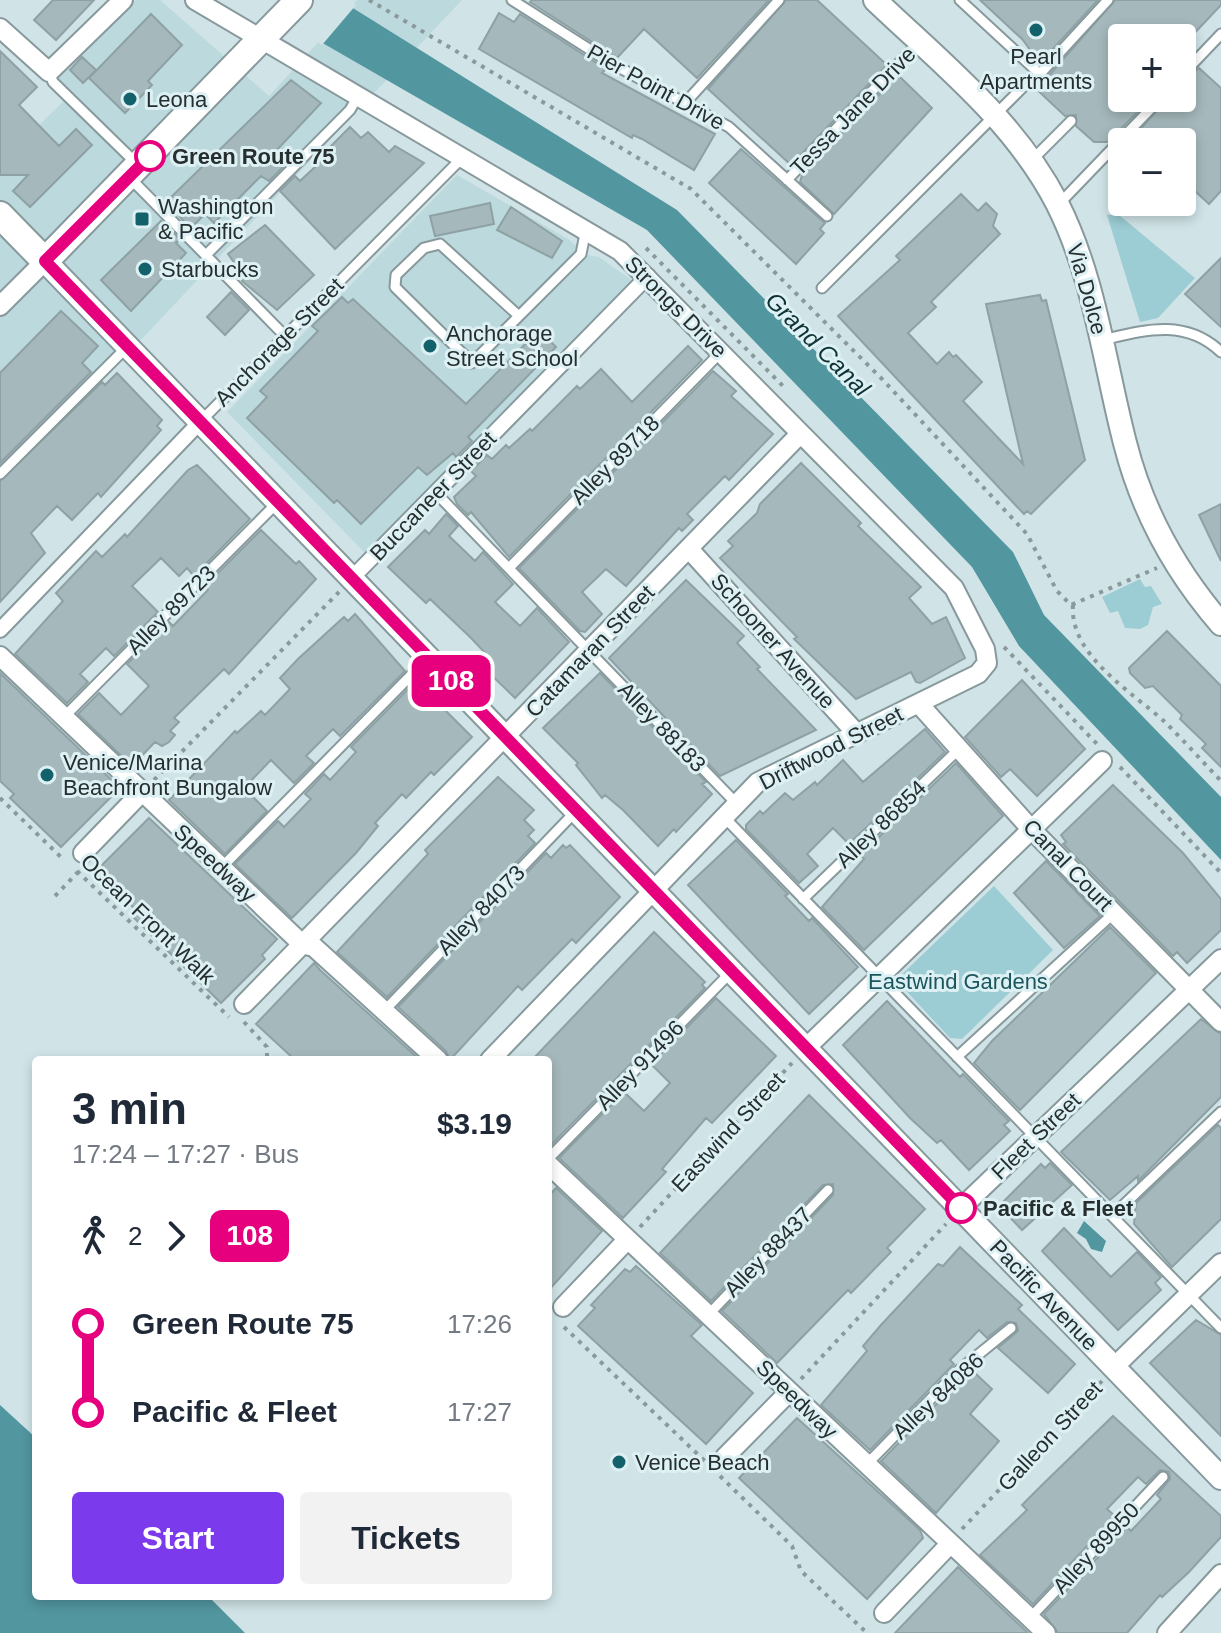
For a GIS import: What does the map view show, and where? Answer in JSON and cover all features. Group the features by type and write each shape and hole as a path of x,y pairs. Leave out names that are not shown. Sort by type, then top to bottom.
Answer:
{"main road":[{"path":"45,261 135,172 299,0"},
{"name":"Pacific Avenue","path":"0,215 45,261"}],"street":[{"path":"0,28 49,72 123,0"},
{"name":"Strongs Drive","path":"195,0 271,31 358,96 585,234 620,251 954,588 985,649 987,663"},
{"name":"Via Dolce","path":"875,0 997,116 1031,161 1057,205 1085,272 1136,480 1174,561 1221,624"},
{"path":"0,306 45,261"},
{"name":"Pacific Avenue","path":"45,261 1221,1478"},
{"name":"Buccaneer Street","path":"352,578 648,276"},
{"name":"Anchorage Street","path":"0,630 201,421"},
{"name":"Catamaran Street","path":"244,1004 800,434"},
{"name":"Schooner Avenue","path":"689,549 857,734"},
{"name":"Speedway","path":"0,656 220,869 302,944 314,947 434,1056"},
{"name":"Driftwood Street","path":"494,1056 758,782 978,674 987,663"},
{"name":"Canal Court","path":"919,704 1031,829 1221,1022"},
{"path":"807,1047 1102,761"},
{"path":"83,853 141,793"},
{"name":"Fleet Street","path":"961,1208 1221,959"},
{"name":"Speedway","path":"552,1165 627,1240 1046,1633"},
{"path":"563,1307 627,1240"},
{"name":"Galleon Street","path":"1114,1367 1221,1263"},
{"path":"725,1457 789,1392"},
{"path":"884,1613 950,1544"},
{"path":"1167,1633 1221,1574"}],"lane":[{"name":"Pier Point Drive","path":"512,0 611,63 729,127 827,216"},
{"path":"686,102 779,0"},
{"path":"960,0 1040,74 1108,0"},
{"path":"1196,60 1221,34"},
{"name":"Tessa Jane Drive","path":"787,180 919,42"},
{"path":"49,72 53,82 285,336"},
{"path":"822,288 1029,81"},
{"path":"207,254 350,110 358,96"},
{"path":"1057,205 1147,112"},
{"path":"1031,161 1071,121"},
{"name":"Anchorage Street","path":"201,421 460,160"},
{"path":"519,316 440,244 424,248 396,275 395,287 472,363 519,316 581,254 585,234"},
{"path":"1102,340 1170,328 1192,331 1221,352"},
{"path":"0,474 127,347"},
{"name":"Alley 89718","path":"509,568 721,352"},
{"name":"Alley 88183","path":"436,493 589,651 729,809 803,899 1221,1328"},
{"name":"Alley 89723","path":"63,718 279,501"},
{"path":"220,869 429,657"},
{"name":"Alley 86854","path":"803,899 959,749"},
{"name":"Alley 84073","path":"385,1010 576,811"},
{"path":"957,1057 1114,913"},
{"name":"Alley 91496","path":"552,1157 732,971"},
{"path":"1112,1216 1221,1112"},
{"name":"Alley 88437","path":"709,1314 828,1190"},
{"name":"Alley 84086","path":"866,1465 958,1371 1011,1328"},
{"name":"Alley 89950","path":"1030,1618 1163,1477"}],"path":[{"path":"369,0 691,189 882,379 1027,534 1057,591 1073,605 1074,629 1081,642 1122,689 1163,720 1221,781"},
{"path":"1073,605 1174,561"},
{"name":"Buccaneer Street","path":"141,793 352,578"},
{"name":"Ocean Front Walk","path":"0,798 225,1016 238,1017 244,1022 267,1047 267,1056"},
{"path":"55,896 78,872"},
{"name":"Eastwind Street","path":"627,1240 807,1047"},
{"path":"789,1392 961,1208"},
{"path":"564,1327 782,1535 792,1546 801,1571 867,1633"},
{"name":"Galleon Street","path":"950,1544 1114,1367"}],"shaded area":[{"path":"136,0 160,0 269,96 357,0 462,0 0,489 0,163 71,94 57,78"},
{"path":"248,0 340,0 677,210 1013,552 1044,615 1221,797 1221,860 1019,646 972,567 647,230"},
{"name":"Anchorage Street School","path":"457,175 568,239 588,255 599,257 633,281 367,555 227,412"},
{"path":"1084,1221 1106,1241 1102,1252 1091,1249 1086,1239 1077,1233"},
{"path":"0,1405 32,1434 32,1600 212,1600 245,1633 0,1633"}],"green space":[{"path":"1107,215 1120,216 1195,278 1158,318 1140,322"},
{"path":"1140,579 1145,587 1151,586 1162,604 1153,607 1148,625 1140,629 1125,628 1118,611 1110,613 1102,597"},
{"name":"Eastwind Gardens","path":"994,886 1053,950 962,1039 950,1038 896,980"}],"pier":[{"path":"244,0 347,0 356,5 322,45"}],"building":[{"path":"53,0 94,0 56,40 34,20"},
{"path":"769,0 697,78 644,29 617,58 530,2"},
{"path":"786,0 817,0 887,65 791,165 708,89"},
{"name":"Pearl Apartments","path":"980,0 1098,0 1040,63 1022,39"},
{"path":"1115,0 1221,0 1221,5 1196,32 1196,24 1108,24 1108,112 1137,112 1122,128 1108,128 1108,142 1094,142 1076,126 1076,115 1065,116 1034,87 1036,80 1046,79"},
{"path":"499,13 514,22 520,14 606,69 602,73 715,134 694,170 642,139 633,135 632,138 479,49"},
{"path":"151,14 182,45 148,81 152,85 125,113 89,78"},
{"path":"0,51 37,87 19,105 59,146 76,129 92,145 30,207 13,191 28,175 0,175"},
{"path":"82,57 96,70 83,83 70,70"},
{"path":"1199,68 1221,88 1221,191 1209,204 1196,192 1196,128 1141,128 1156,112 1196,112 1196,70"},
{"path":"898,75 932,108 834,214 800,182 802,175"},
{"path":"291,80 321,103 274,153 284,166 269,181 261,176 214,223 205,214 190,229 167,201"},
{"path":"350,127 361,138 368,132 389,152 395,146 424,163 335,249 280,191 295,176 300,181 333,150 330,147"},
{"path":"741,149 825,223 820,229 824,233 796,264 709,183"},
{"path":"961,194 978,211 986,203 997,214 993,226 1000,234 931,302 936,307 908,333 937,364 949,352 953,357 956,355 982,382 963,401 1023,464 986,304 1040,295 1042,301 1046,300 1085,460 1031,514 1027,511 1024,514 838,316 900,260 896,256"},
{"path":"490,203 494,224 435,236 430,216"},
{"path":"511,207 562,241 552,258 497,230"},
{"name":"Starbucks","path":"161,221 180,239 176,243 186,253 131,311 101,280"},
{"path":"265,225 314,275 277,310 242,281 245,278 228,254"},
{"path":"1221,258 1221,327 1185,294"},
{"path":"231,292 249,310 225,335 207,317"},
{"path":"342,297 348,303 353,299 466,404 539,330 556,347 468,437 472,441 456,457 453,453 427,475 418,467 361,524 337,500 334,503 247,418 267,397 260,391 318,331 312,326"},
{"path":"61,311 98,346 82,363 91,372 0,463 0,373"},
{"path":"688,346 702,360 509,557 471,512 468,515 457,504 454,497 476,476 471,471 487,455 492,459 506,445 509,448 530,429 532,431 577,386 580,389 601,369 632,402"},
{"path":"713,371 736,391 731,396 773,434 729,480 725,476 687,514 693,520 682,531 679,528 626,586 606,569 582,592 602,614 585,632 580,631 519,568"},
{"path":"117,373 162,420 157,426 161,430 101,497 98,493 72,520 57,506 31,533 45,553 0,602 0,481 102,382 105,385"},
{"path":"801,463 861,523 858,526 921,587 909,598 932,624 946,617 965,658 920,683 916,682 911,672 856,699 794,639 797,637 720,558 733,546 728,541"},
{"path":"197,465 250,519 194,576 187,568 179,576 161,558 132,586 158,612 114,656 106,648 80,674 88,682 67,703 15,654 63,601 56,593 96,551 102,557 125,534 127,537 188,470"},
{"path":"1221,504 1221,561 1199,515"},
{"path":"446,514 458,526 449,536 475,561 483,552 513,584 495,602 520,626 537,608 569,642 515,698 481,665 489,657 471,638 430,599 426,603 388,567 425,530 429,534"},
{"path":"261,530 316,579 229,674 224,669 174,718 179,722 170,731 175,735 169,742 162,746 155,742 132,766 78,714 99,693 121,715 149,686 127,664 169,622 173,626 208,590 205,586"},
{"path":"686,580 744,636 737,643 760,667 757,669 816,730 720,776 609,658"},
{"path":"355,614 405,671 340,736 333,729 306,756 314,763 294,783 271,760 244,788 267,811 225,854 169,800 235,731 237,733 261,711 265,715 290,689 280,678 299,658 344,617 348,621"},
{"path":"1167,631 1221,686 1221,767 1202,748 1206,744 1180,719 1182,715 1153,686 1145,688 1130,673 1129,668"},
{"path":"0,673 120,788 61,847 10,798 14,794 0,781"},
{"path":"600,673 706,782 702,784 712,794 676,832 674,829 658,846 623,810 605,795 602,798 576,765 578,763 543,728"},
{"path":"1022,680 1085,749 1037,796 1010,769 1001,777 965,737"},
{"path":"416,681 472,737 406,798 402,794 375,823 378,826 356,853 292,918 235,864 278,821 284,827 311,799 305,794 324,774 330,780 356,752 351,747"},
{"path":"925,729 945,752 849,844 833,828 807,854 818,866 799,883 746,829 746,825 760,811 763,814 785,793 793,800 815,782 817,785 843,760 863,782"},
{"path":"956,763 1003,816 864,950 822,907 864,859 860,855"},
{"path":"498,777 534,810 524,820 534,830 528,836 535,843 387,997 337,952 428,854 425,850"},
{"path":"1113,785 1183,853 1221,899 1221,930 1187,963 1177,952 1173,956 1063,844 1066,842 1061,835"},
{"path":"149,818 277,939 262,955 265,959 221,1003 131,915 136,910 96,871"},
{"path":"736,840 788,894 785,896 809,921 812,918 858,967 809,1014 688,885"},
{"path":"563,845 566,848 570,845 620,897 576,943 572,939 522,990 518,986 454,1056 448,1056 398,1007 546,853 551,858"},
{"path":"1046,861 1100,916 1064,948 1014,893"},
{"path":"1110,927 1156,973 1020,1110 974,1063 992,1041"},
{"path":"654,932 705,982 702,985 705,988 552,1144 552,1056 536,1056"},
{"path":"314,963 416,1056 291,1056 256,1024"},
{"path":"716,998 776,1056 712,1123 706,1118 662,1169 666,1172 623,1218 559,1158 624,1092 644,1111 670,1083 651,1064"},
{"path":"887,1001 960,1077 963,1074 1009,1121 1004,1125 1010,1131 969,1170 941,1140 937,1143 910,1118 843,1045"},
{"path":"1201,1019 1221,1034 1221,1097 1138,1181 1138,1176 1110,1200 1061,1152"},
{"path":"809,1095 925,1209 887,1248 891,1252 851,1293 848,1290 777,1363 722,1311 833,1195 833,1184 823,1185 711,1301 660,1253"},
{"path":"1218,1125 1221,1128 1221,1219 1172,1267 1134,1224 1136,1203"},
{"path":"1050,1163 1072,1185 1022,1230 999,1206 1041,1164 1045,1168"},
{"path":"556,1188 602,1231 552,1287 552,1192"},
{"path":"1064,1228 1111,1277 1137,1252 1161,1277 1155,1283 1161,1290 1118,1330 1042,1251"},
{"path":"960,1247 1022,1305 1018,1309 1075,1364 1048,1393 998,1348 1018,1331 1016,1323 1007,1322 987,1338 979,1330 950,1360 954,1364 870,1450 821,1405 867,1351 863,1346 881,1325 938,1264 943,1266"},
{"path":"636,1266 702,1325 691,1336 753,1393 706,1444 578,1326 595,1308 591,1305 625,1269 630,1272"},
{"path":"1196,1320 1221,1335 1221,1436 1150,1363"},
{"path":"966,1374 976,1374 992,1389 970,1414 999,1441 936,1513 881,1461"},
{"path":"1113,1416 1221,1516 1221,1537 1189,1572 1162,1597 1160,1595 1127,1633 1058,1633 1044,1614 1127,1527 1131,1531 1161,1499 1157,1495 1170,1479 1169,1472 1160,1470 1146,1484 1138,1477 1107,1509 1115,1516 1033,1604 980,1555 1027,1510 1022,1505"},
{"path":"797,1418 920,1530 923,1538 867,1599 739,1478"},
{"path":"958,1567 1028,1633 895,1633"}],"bus line":[{"name":"108","path":"150,156 45,261 961,1208"}],"place":[{"name":"Pearl Apartments","path":"1036,30"},
{"name":"Leona","path":"130,99"},
{"name":"Green Route 75","path":"150,156"},
{"name":"Washington & Pacific","path":"142,219"},
{"name":"Starbucks","path":"145,269"},
{"name":"Anchorage Street School","path":"430,346"},
{"name":"Venice/Marina Beachfront Bungalow","path":"47,775"},
{"name":"Pacific & Fleet","path":"961,1208"},
{"name":"Venice Beach","path":"619,1462"}],"water label":[{"name":"Grand Canal","path":"818,344"}]}
